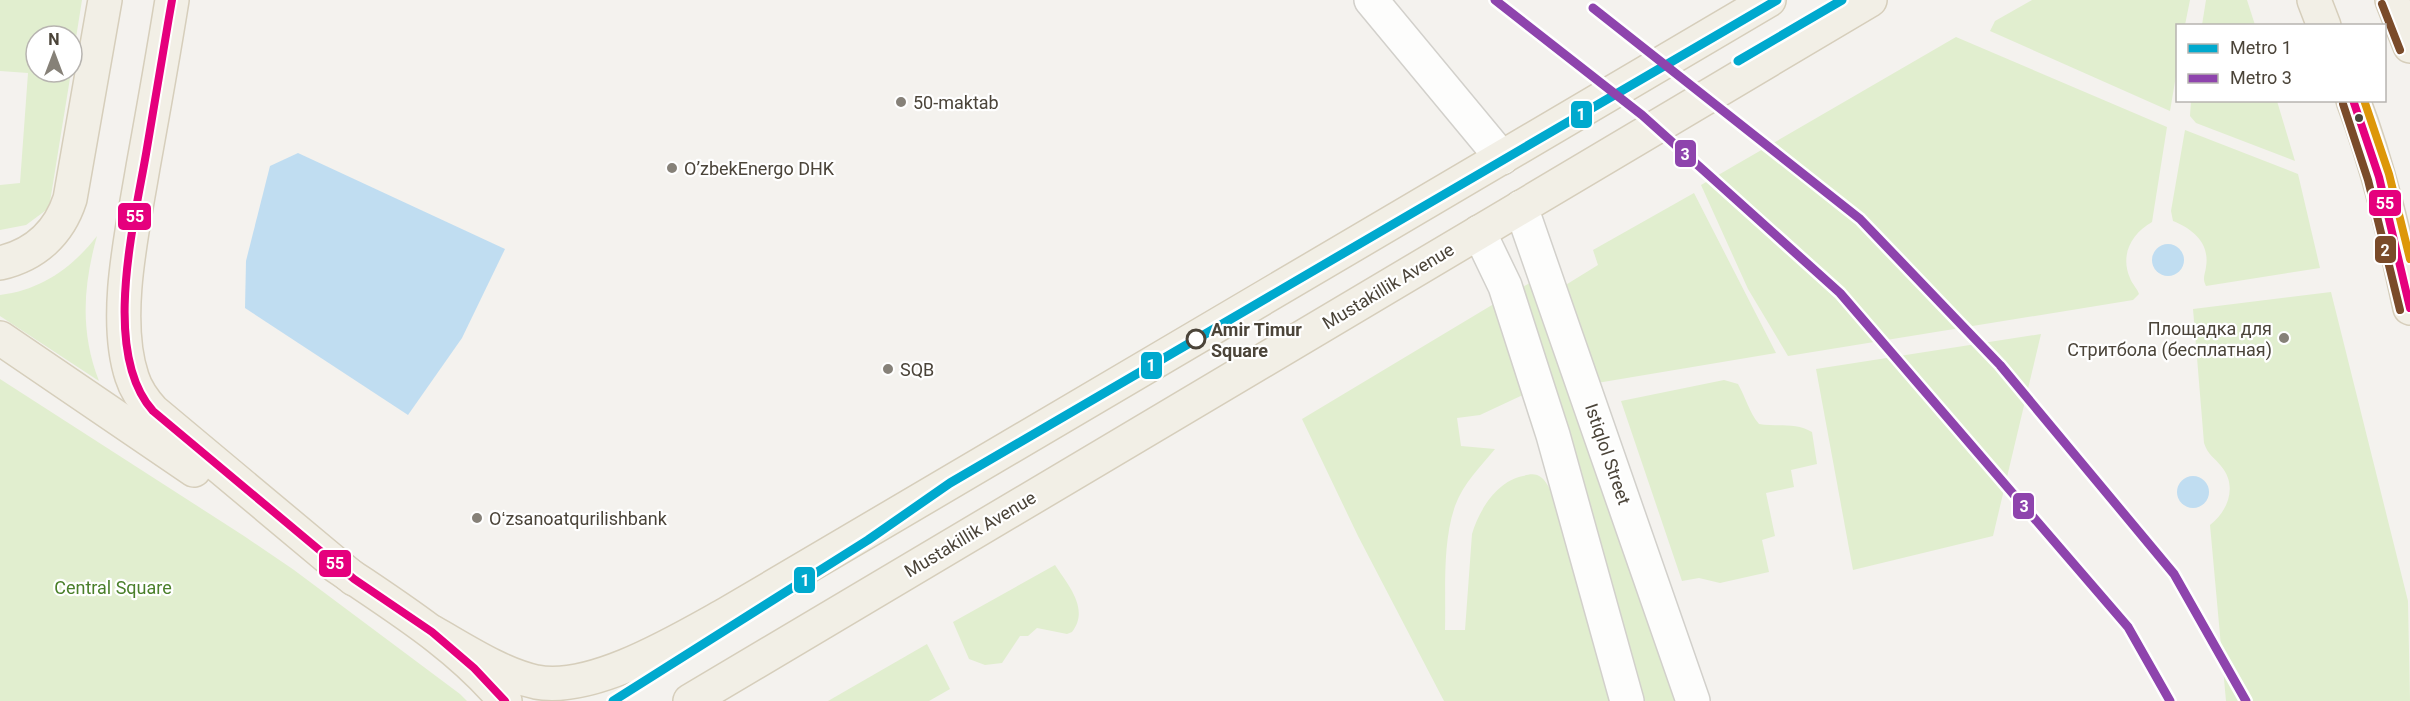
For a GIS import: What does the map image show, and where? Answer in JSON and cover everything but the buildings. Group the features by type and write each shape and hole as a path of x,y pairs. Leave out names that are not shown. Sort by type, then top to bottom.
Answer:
{"main road":[{"path":"0,263 38,247 51,236 65,214 70,199 105,0"},
{"path":"172,0 128,264 125,313 132,376 144,401 153,411 354,579"},
{"path":"432,632 507,671 544,683 592,676 659,651 725,615 1769,0"},
{"name":"Mustakillik Avenue","path":"690,701 1870,0"},
{"path":"2314,0 2323,24"},
{"path":"2392,0 2410,46"},
{"path":"2354,102 2377,171 2410,308"},
{"path":"0,339 432,632 474,668 505,701"}],"street":[{"path":"1371,0 1502,158"},
{"name":"Istiqlol Street","path":"1521,207 1694,701"},
{"path":"1479,232 1505,286 1553,435 1627,701"}],"green space":[{"path":"0,0 82,0 78,24 24,24 24,73 0,71"},
{"path":"2032,0 2190,0 2185,24 2176,24 2176,76 2170,111 1990,31 1995,21"},
{"path":"2206,0 2247,0 2255,24 2202,24"},
{"path":"1956,37 2167,127 2152,222 2133,239 2127,253 2127,269 2139,294 2133,300 1788,356 1748,289 1701,185"},
{"path":"27,84 69,84 49,208 26,225 0,230 0,185 20,183"},
{"path":"2191,102 2277,102 2295,161 2196,123 2190,116"},
{"path":"2185,130 2298,174 2320,268 2206,286 2204,279 2207,258 2203,244 2187,228 2173,221 2171,211"},
{"path":"1694,193 1776,353 1597,383 1564,286 1598,265 1593,250"},
{"path":"97,236 86,291 86,327 99,381 0,316 0,295 29,288 54,276 77,258"},
{"path":"1535,280 1679,701 1640,701 1519,289"},
{"path":"2331,292 2408,601 2410,701 2226,701 2210,525 2222,513 2230,490 2226,474 2204,443 2193,309"},
{"path":"1497,302 1527,393 1480,415 1457,418 1461,446 1495,449 1472,476 1455,506 1448,536 1445,630 1465,630 1472,534 1484,506 1505,484 1526,475 1537,475 1546,482 1554,498 1611,701 1444,701 1358,536 1302,419"},
{"path":"2041,334 1993,536 1853,570 1816,369"},
{"name":"Central Square","path":"0,379 294,570 467,701 0,701"},
{"path":"1724,380 1738,384 1759,424 1793,426 1812,432 1817,464 1791,470 1794,487 1766,493 1775,536 1762,540 1769,572 1720,583 1699,578 1682,581 1621,401"},
{"path":"1055,565 1071,589 1078,606 1079,615 1072,632 1067,634 1037,628 1028,636 1020,636 1002,663 985,665 969,659 953,622"},
{"path":"927,644 950,689 929,701 828,701"}],"water":[{"path":"298,153 505,249 462,338 408,415 245,308 246,261 270,166"},
{"path":"2168,244 2179,249 2184,260 2179,271 2168,276 2157,271 2152,260 2157,249"},
{"path":"2193,476 2204,481 2209,492 2204,503 2193,508 2182,503 2177,492 2182,481"}],"metro line":[{"name":"3","path":"1495,0 1642,115 1840,293 2128,627 2170,701"},
{"name":"1","path":"613,701 868,540 950,483 1777,0"},
{"name":"1","path":"1738,61 1842,0"},
{"name":"3","path":"1593,8 1860,219 2000,365 2174,574 2246,701"}],"transit line":[{"name":"55","path":"172,0 129,251 125,287 128,356 137,386 153,411 354,579 432,632 474,668 505,701"},
{"name":"2","path":"2382,4 2400,50"},
{"name":"55","path":"2354,102 2379,177 2410,308"},
{"path":"2365,102 2389,174 2410,259"},
{"name":"2","path":"2343,104 2368,180 2400,310"}],"place":[{"name":"50-maktab","path":"901,102"},
{"name":"O’zbekEnergo DHK","path":"672,168"},
{"name":"Площадка для Стритбола (бесплатная)","path":"2284,338"},
{"name":"Amir Timur Square","path":"1196,339"},
{"name":"SQB","path":"888,369"},
{"name":"Oʻzsanoatqurilishbank","path":"477,518"}]}
